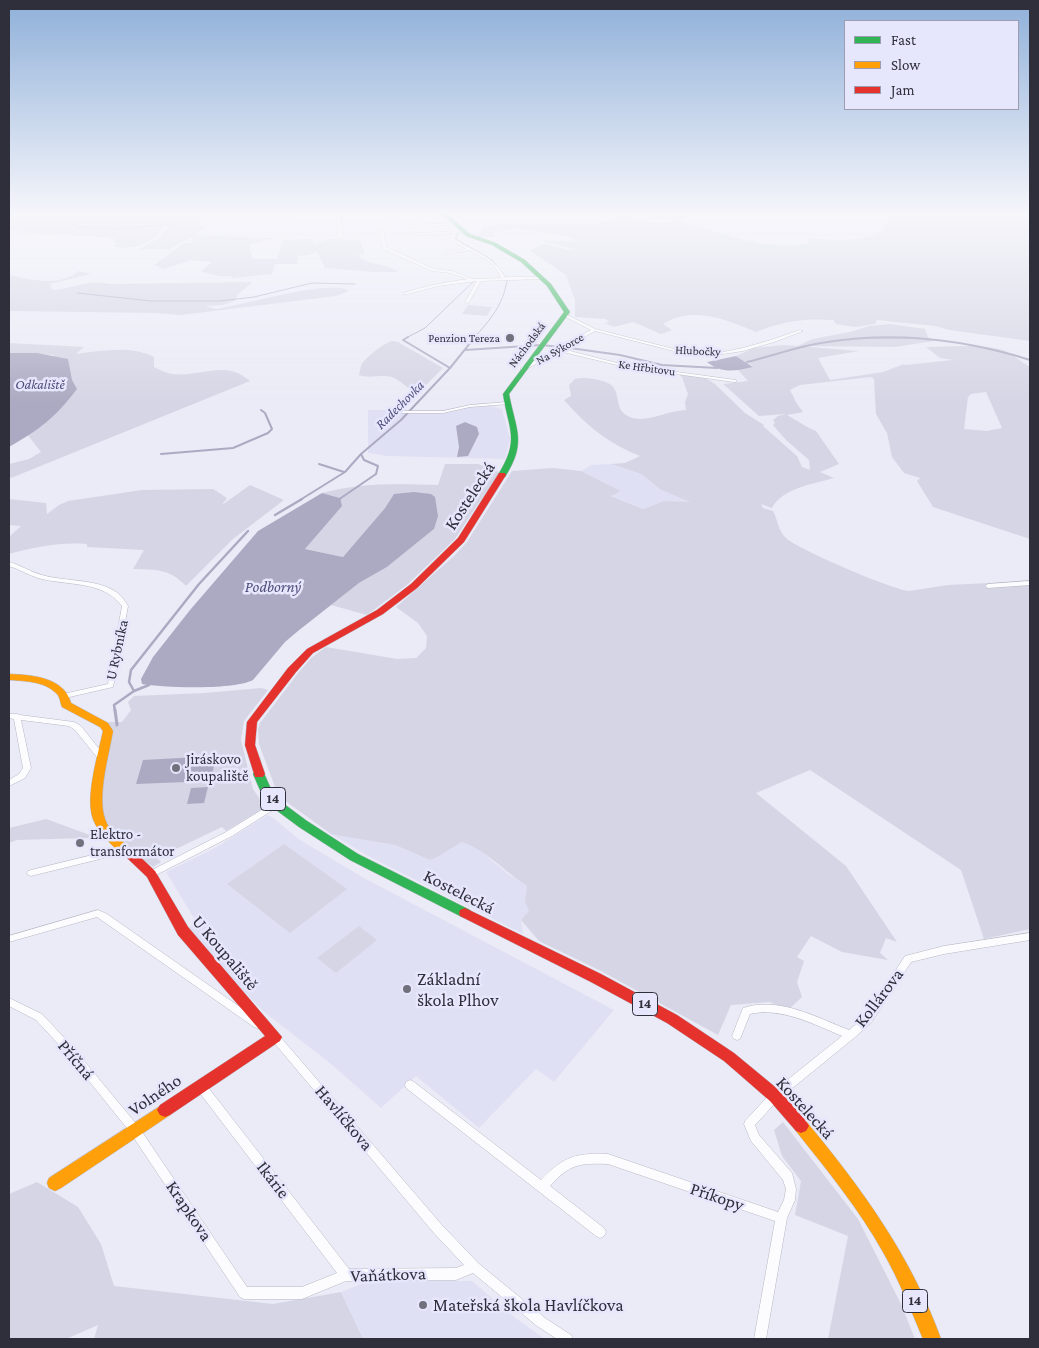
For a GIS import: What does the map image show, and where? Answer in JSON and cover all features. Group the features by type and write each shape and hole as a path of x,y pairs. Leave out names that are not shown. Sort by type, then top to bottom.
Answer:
{"main road":[{"name":"Náchodská","path":"507,403 506,394 509,388 565,315 566,310 542,278"},
{"name":"Kostelecká","path":"507,403 517,437 512,461 468,531 448,554 380,612 310,651 292,670 256,715 250,730 250,745 262,782 276,804 310,829 354,857 596,978 672,1019 729,1057 775,1096 827,1157 873,1221 898,1263 932,1339"},
{"path":"9,677 44,682 65,696"},
{"name":"U Koupaliště","path":"65,696 66,705 104,725 108,731 96,803 98,817 111,837 151,874 183,931 276,1037"},
{"name":"Volného","path":"54,1183 200,1085 276,1037"}],"street":[{"path":"465,277 474,280"},
{"path":"405,294 418,289 474,280 542,278"},
{"path":"467,302 479,280"},
{"name":"Na Sýkorce","path":"565,315 594,330"},
{"name":"Na Sýkorce","path":"524,370 594,330"},
{"name":"Hlubočky","path":"594,330 669,349 714,353 750,348 801,331"},
{"name":"Ke Hřbitovu","path":"561,350 625,366 734,381"},
{"path":"403,412 443,412 470,406 507,403"},
{"name":"U Rybníka","path":"9,564 39,577 112,591 122,599 125,606 111,685 65,696"},
{"path":"988,586 1030,583"},
{"path":"9,783 22,776 27,768 13,716 71,724 78,728 103,759"},
{"path":"151,874 230,834 276,804"},
{"path":"31,872 125,850"},
{"name":"Havlíčkova","path":"9,939 98,913 276,1037 437,1228 474,1267 541,1322 567,1339"},
{"name":"Kollárova","path":"781,1218 789,1200 791,1189 788,1177 755,1138 749,1124 775,1096 868,1020 908,959 944,950 1030,936"},
{"name":"Příčná","path":"9,1002 39,1017 67,1047 134,1130"},
{"path":"737,1036 746,1011 754,1008 778,1010 805,1017 851,1035"},
{"name":"Ikárie","path":"200,1085 346,1275"},
{"path":"410,1085 543,1186 600,1232"},
{"name":"Krapkova","path":"134,1130 244,1293"},
{"name":"Příkopy","path":"543,1186 559,1168 568,1163 585,1158 608,1159 781,1218"},
{"path":"760,1339 781,1218"},
{"name":"Vaňátkova","path":"244,1293 302,1293 346,1275 456,1274 474,1267"}],"shaded area":[{"path":"9,277 45,281 79,277 50,284 52,290 87,283 253,282 238,294 235,301 223,305 206,306 216,309 306,290 339,288 349,291 336,296 181,315 9,311"},
{"path":"567,277 1030,277 1030,341 949,330 935,326 877,320 875,324 855,327 836,324 833,320 812,319 776,325 756,332 722,319 698,315 674,318 663,324 672,330 661,334 633,322 614,327 605,323 610,322 605,319 575,317 575,300"},
{"path":"468,305 492,307 487,316 462,314"},
{"path":"890,324 925,329 928,337 934,341 895,347 799,346 859,351 818,358 830,380 883,372 904,364 953,360 940,358 926,347 990,347 1008,352 1030,367 1030,539 933,507 917,481 920,478 904,473 892,457 887,433 876,414 874,379 871,377 800,385 790,390 803,412 787,415 816,431 839,464 820,472 834,478 791,491 777,501 772,508 761,504 763,508 773,511 781,532 794,543 846,568 900,589 909,591 948,585 1030,581 1030,929 984,939 961,870 810,770 756,793 846,866 897,942 886,938 880,953 888,960 842,952 811,936 797,957 804,961 797,982 802,997 788,1010 770,1002 731,1005 718,1035 601,971 539,941 521,920 529,911 525,902 527,886 479,850 462,842 430,860 395,845 331,834 284,800 275,787 259,744 258,729 260,723 311,658 326,647 397,659 416,658 426,648 427,636 418,623 396,607 454,556 467,542 512,471 553,468 581,471 621,491 611,496 643,509 664,501 690,502 661,490 641,474 611,464 625,463 640,456 628,451 599,433 564,400 571,396 569,385 575,379 596,379 612,385 622,411 630,417 643,419 686,410 685,402 688,394 682,377 678,374 704,377 715,384 745,413 764,425 797,456 802,467 810,470 809,460 786,440 773,425 775,423 773,420 778,416 786,414 759,416 723,384 748,381 738,370 753,366 736,356 754,348 783,345 798,346 812,339 850,332 869,326","holes":["986,392 1002,428 987,431 964,429 968,397 971,394"]},
{"path":"393,341 443,368 419,392 413,391 392,377 367,377 359,375 361,366 370,355"},
{"path":"9,343 84,347 76,354 105,350 135,351 154,357 154,367 168,373 183,374 222,370 232,371 250,381 11,478 9,476 9,464 29,459 41,452 23,429 54,355 9,353"},
{"path":"479,403 502,409 510,439 505,459 387,456 368,453 368,410 440,410"},
{"path":"445,464 478,464 499,472 455,539 408,584 367,615 331,605 359,583 387,567 434,529 392,497 385,508 343,557 305,549 321,529 340,498 322,493 365,485 438,485"},
{"path":"611,464 641,474 661,490 692,503 664,501 643,509 610,495 621,491 581,471 591,465"},
{"path":"250,485 284,500 233,539 186,586 174,576 162,571 133,569 144,550 87,547 87,544 57,544 9,554 9,537 21,526 9,525 9,499 46,503 47,514 68,501 142,490 213,489 227,498 222,505"},
{"name":"Jiráskovo koupaliště","path":"261,688 268,690 244,721 241,740 253,789 265,807 226,831 222,827 157,858 161,862 153,867 116,836 104,821 100,794 113,733 108,722 122,722 131,710 128,702 134,696"},
{"name":"Základní škola Plhov","path":"267,815 300,840 364,878 614,1010 554,1082 536,1069 479,1128 416,1076 381,1108 331,1064 263,1011 210,957 188,928 197,923 166,872 217,847"},
{"path":"46,819 90,835 88,838 17,840 9,843 9,828"},
{"path":"327,832 395,845 430,860 462,842 476,847 508,874 527,886 525,902 530,911 521,920 523,934 372,858"},
{"path":"284,844 347,889 290,933 227,884"},
{"path":"359,926 377,940 336,973 317,958"},
{"path":"783,1122 858,1219 901,1304 915,1339 828,1339 848,1236 795,1215 801,1181 782,1156 774,1130"},
{"path":"37,1182 78,1207 101,1244 114,1286 273,1304 341,1292 363,1339 94,1339 98,1325 66,1339 9,1339 9,1194"},
{"name":"Mateřská škola Havlíčkova","path":"369,1281 472,1281 514,1317 545,1339 363,1339 341,1292"}],"water":[{"name":"Odkaliště","path":"9,353 37,353 68,359 72,380 77,389 46,422 9,447"},
{"path":"736,356 753,367 723,370 707,362"},
{"path":"465,422 477,427 479,434 468,456 457,457 459,447 456,426"},
{"name":"Podborný","path":"414,492 431,494 435,497 438,516 434,529 387,567 359,583 298,631 285,642 253,680 215,687 142,684 141,679 153,657 190,610 258,531 322,493 340,498 342,506 305,549 343,557 385,508 394,494"},
{"path":"216,756 211,781 136,784 143,760"},
{"path":"208,787 204,803 187,804 191,788"}],"waterway":[{"name":"Radechovka","path":"474,338 491,318 503,297 507,280"},
{"path":"406,338 425,328 474,281"},
{"path":"77,293 151,301 219,301 254,297 312,283 355,284"},
{"path":"408,337 403,340 450,368"},
{"name":"Radechovka","path":"450,368 475,337"},
{"path":"865,338 874,338"},
{"path":"747,362 812,345 848,339 874,338"},
{"path":"874,338 901,338"},
{"path":"901,338 919,338"},
{"path":"901,338 953,342 1030,360"},
{"path":"465,350 541,345 561,347"},
{"path":"570,348 620,355 662,365 717,368"},
{"name":"Radechovka","path":"361,454 401,420 450,368"},
{"path":"161,454 233,448 268,433 272,429 265,413 261,410"},
{"name":"Radechovka","path":"300,500 345,472 361,454"},
{"path":"340,499 338,500 376,474 378,466 364,460 361,454"},
{"path":"319,464 344,472"},
{"name":"Radechovka","path":"275,515 302,499"},
{"name":"Radechovka","path":"134,691 129,682 131,670 199,584 248,531"},
{"path":"134,691 149,685"},
{"name":"Radechovka","path":"115,711 114,705 134,691"},
{"name":"Radechovka","path":"115,710 117,725"}],"traffic: fast":[{"path":"502,475 510,462 516,443 506,394 567,312 549,285 540,277"},
{"path":"259,774 266,790 276,804 303,824 354,857 465,913"}],"traffic: slow":[{"path":"9,677 25,678 52,685 64,697 66,705 104,725 108,731 98,789 97,811 99,819 108,833 129,853"},
{"path":"55,1183 165,1110"},
{"path":"801,1126 840,1175 877,1227 903,1272 932,1339"}],"traffic: jam":[{"path":"259,774 250,745 252,722 292,670 310,651 380,612 414,586 461,540 502,475"},
{"path":"129,853 151,874 183,931 275,1037 165,1110"},
{"path":"465,913 596,978 672,1019 729,1057 775,1096 801,1126"}],"place":[{"name":"Penzion Tereza","path":"510,338"},
{"name":"Jiráskovo koupaliště","path":"176,768"},
{"name":"Elektro - transformátor","path":"80,843"},
{"name":"Základní škola Plhov","path":"407,989"},
{"name":"Mateřská škola Havlíčkova","path":"423,1305"}]}
